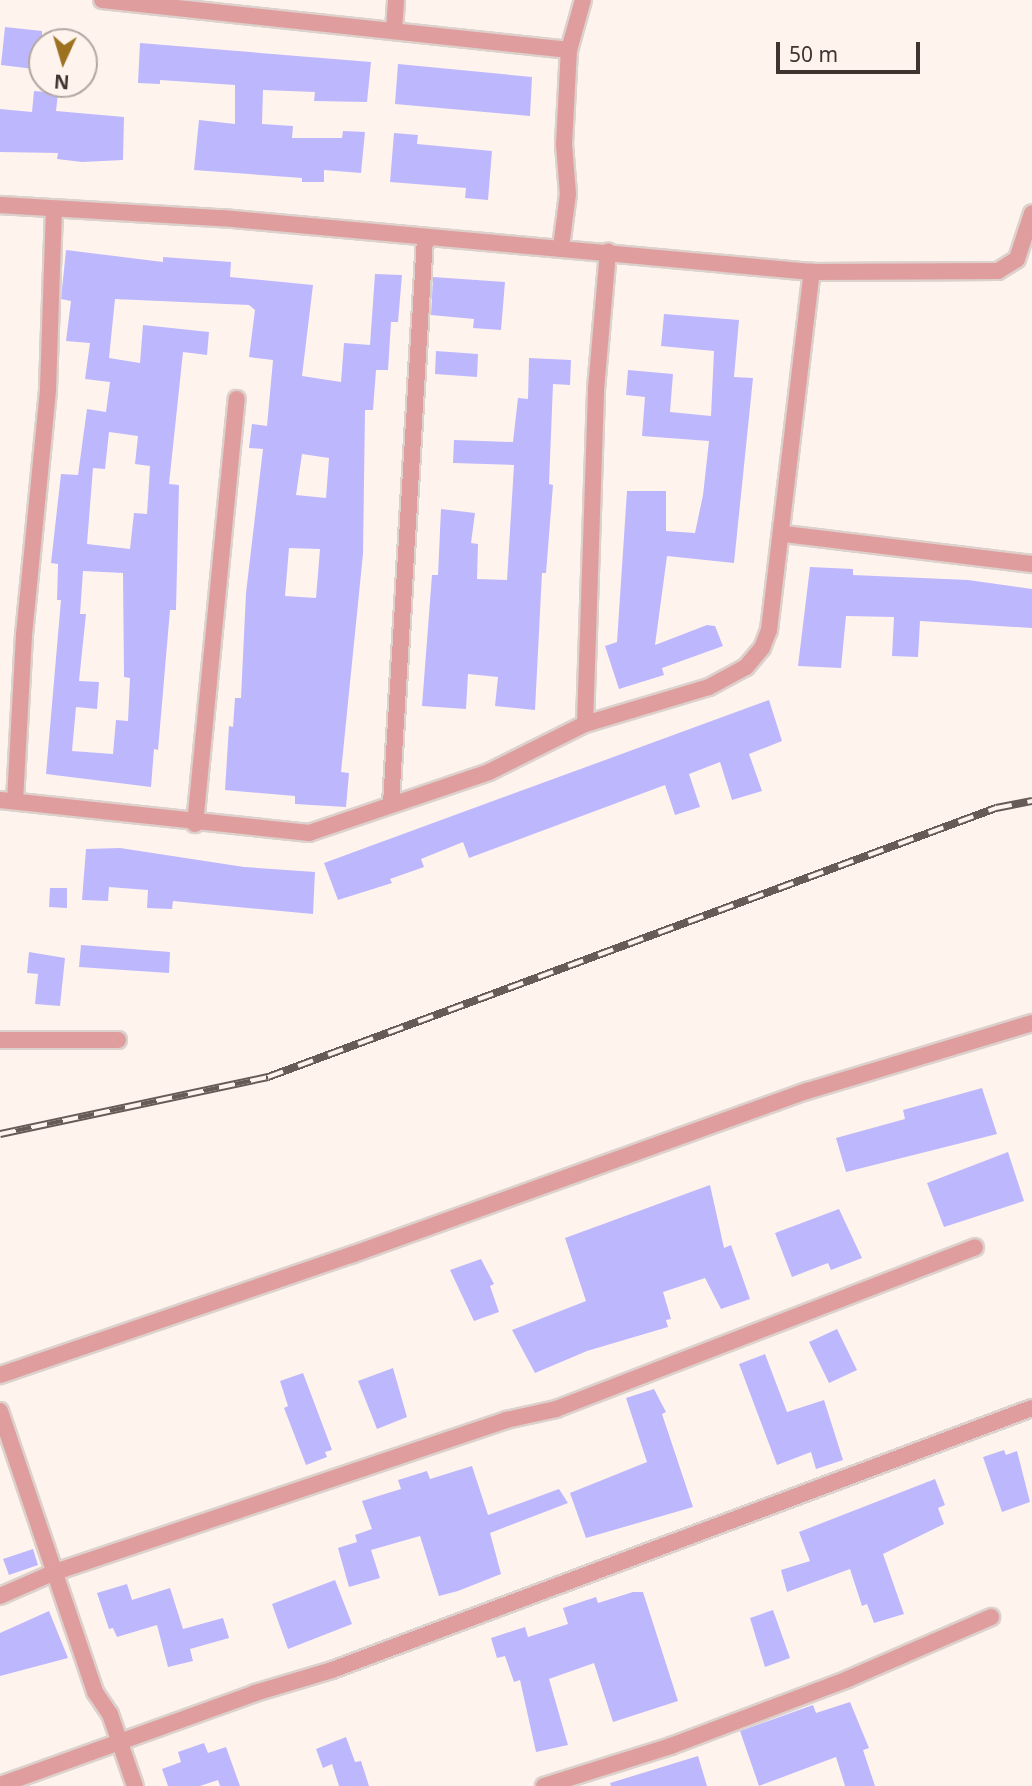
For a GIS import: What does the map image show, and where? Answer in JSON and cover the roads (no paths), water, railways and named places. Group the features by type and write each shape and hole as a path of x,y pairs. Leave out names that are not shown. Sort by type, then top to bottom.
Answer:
{"street":[{"path":"102,0 569,50"},
{"path":"394,30 396,0"},
{"path":"561,247 568,194 564,144 569,50 583,0"},
{"path":"0,205 222,218 812,272 998,271 1017,259 1032,213"},
{"path":"54,209 48,389 8,801 195,824 309,833 336,827 391,804 489,772 585,724 709,687 746,667 762,648 769,630 784,534 812,272"},
{"path":"391,804 425,238"},
{"path":"585,724 596,389 608,252"},
{"path":"195,824 237,399"},
{"path":"784,534 1032,564"},
{"path":"0,1375 351,1255 807,1091 1032,1023"},
{"path":"0,1040 118,1040"},
{"path":"0,1596 55,1572 506,1420 556,1409 975,1247"},
{"path":"0,1785 118,1745 255,1693 332,1670 1032,1408"},
{"path":"0,1411 95,1692 110,1714 118,1745 135,1786"},
{"path":"544,1786 671,1746 848,1679 990,1617"}],"railway":[{"path":"0,1134 268,1077 996,808 1032,801"}]}
